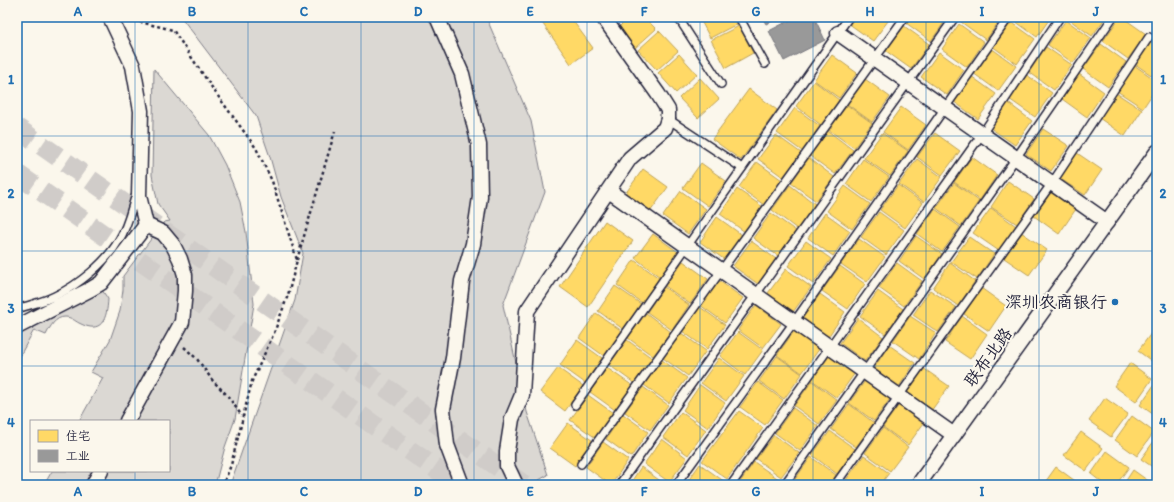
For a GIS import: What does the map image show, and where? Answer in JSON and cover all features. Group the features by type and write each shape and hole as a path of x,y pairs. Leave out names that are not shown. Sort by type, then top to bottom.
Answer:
{"street":[{"path":"110,17 133,66 141,111 138,184 139,196 146,225 162,233 173,246 180,259 185,275 182,322 128,420"},
{"path":"437,17 462,74 479,145 480,197 473,244 462,281 453,358 443,409 447,445 462,485"},
{"path":"516,485 507,466 507,451 512,420 522,395 527,311 630,158 665,128 668,119 668,110 658,94 603,17"},
{"path":"838,33 1107,222"},
{"name":"联布北路","path":"918,485 1157,152"},
{"path":"609,191 954,435"},
{"path":"17,327 101,283 146,225"},
{"path":"94,485 100,472"}],"lane":[{"path":"676,17 681,22 721,84"},
{"path":"739,17 764,64"},
{"path":"574,405 849,17"},
{"path":"581,464 905,17"},
{"path":"619,485 955,17"},
{"path":"676,485 794,322 1009,17"},
{"path":"732,485 982,134 1060,17"},
{"path":"784,485 1016,158 1112,17"},
{"path":"835,485 1052,183 1149,37"},
{"path":"668,119 742,168"},
{"path":"17,309 55,296 82,279 105,261 120,240 128,220 138,184"}],"path":[{"path":"128,19 173,30 215,92 256,148 272,181 297,260"},
{"path":"223,485 231,465 252,381 274,334 288,295 335,131"},
{"path":"169,347 182,346 187,348 213,381 227,395 243,417"}],"shaded area":[{"path":"181,17 486,17 531,121 545,192 503,305 527,412 548,475 530,485 230,485 295,300 303,253 281,197 270,157 256,116"},
{"path":"154,69 209,135 225,165 240,202 246,232 254,304 235,419 225,447 215,485 44,485 51,472 170,472 170,420 80,420 103,378 91,372 110,340 120,311 123,276 164,222 170,221 158,204 152,175"},
{"path":"102,290 108,299 106,313 102,323 93,327 79,323 73,319 61,317 51,326 46,335 34,330 17,361 17,333 95,295 98,291"}],"building: 住宅":[{"path":"538,17 570,17 593,48 571,64"},
{"path":"629,17 644,17 656,29 635,48 617,29"},
{"path":"699,17 734,17 737,24 710,38"},
{"path":"852,17 891,17 873,41 848,23"},
{"path":"910,17 948,17 931,41 906,23"},
{"path":"964,17 1002,17 986,40 961,22"},
{"path":"1013,17 1051,17 1037,37 1012,19"},
{"path":"1106,17 1092,36 1067,18"},
{"path":"1120,17 1146,34 1128,59 1103,41"},
{"path":"1066,20 1091,38 1073,63 1048,45"},
{"path":"1010,21 1035,39 1017,64 992,46"},
{"path":"959,24 984,42 967,67 942,49"},
{"path":"739,26 753,53 726,68 711,40"},
{"path":"904,26 929,44 911,69 886,51"},
{"path":"659,31 678,51 657,70 638,50"},
{"path":"1152,39 1157,42 1157,79 1135,64"},
{"path":"1101,44 1126,62 1108,87 1083,69"},
{"path":"1046,47 1072,65 1054,90 1029,72"},
{"path":"991,48 1016,66 998,91 973,73"},
{"path":"939,52 964,70 947,95 921,77"},
{"path":"679,54 697,74 676,93 658,73"},
{"path":"832,55 857,73 839,98 814,80"},
{"path":"1134,65 1157,81 1157,87 1143,108 1117,91"},
{"path":"1079,74 1104,92 1087,117 1062,99"},
{"path":"1027,75 1052,93 1035,117 1009,99"},
{"path":"971,76 996,94 978,119 953,101"},
{"path":"700,78 719,99 698,118 679,98"},
{"path":"865,79 890,97 872,122 847,104"},
{"path":"814,81 839,100 821,125 796,106"},
{"path":"749,89 777,110 741,160 712,139"},
{"path":"1116,93 1142,110 1125,136 1099,118"},
{"path":"1007,102 1032,121 1015,145 989,127"},
{"path":"847,105 872,123 854,148 829,130"},
{"path":"901,107 926,125 908,150 883,132"},
{"path":"795,108 820,126 802,151 777,133"},
{"path":"1043,129 1069,146 1051,171 1026,154"},
{"path":"828,131 853,150 835,174 810,156"},
{"path":"882,133 908,151 890,176 864,158"},
{"path":"935,133 960,151 942,175 917,157"},
{"path":"776,135 801,153 783,177 758,159"},
{"path":"1077,153 1102,170 1085,195 1059,178"},
{"path":"972,157 997,175 980,200 954,182"},
{"path":"809,158 834,177 816,201 791,183"},
{"path":"863,159 889,177 871,202 846,184"},
{"path":"917,159 942,177 924,202 899,184"},
{"path":"757,162 782,180 764,205 739,187"},
{"path":"701,163 726,181 708,206 683,188"},
{"path":"643,169 668,187 650,212 625,194"},
{"path":"1008,181 1034,199 1017,224 991,207"},
{"path":"954,183 979,201 961,226 936,208"},
{"path":"790,185 815,204 797,229 772,210"},
{"path":"898,185 923,203 905,228 880,210"},
{"path":"845,186 870,204 852,229 827,211"},
{"path":"737,189 763,207 745,232 720,214"},
{"path":"681,191 706,209 688,234 663,216"},
{"path":"1051,191 1076,209 1059,234 1034,216"},
{"path":"991,208 1016,226 999,251 973,233"},
{"path":"935,209 960,227 942,252 917,234"},
{"path":"879,212 904,230 886,255 861,237"},
{"path":"771,213 796,231 778,256 753,238"},
{"path":"825,213 850,231 833,256 808,238"},
{"path":"717,217 742,235 725,260 700,242"},
{"path":"605,221 633,241 588,307 560,287"},
{"path":"1021,232 1047,250 1029,275 1004,258"},
{"path":"653,234 678,252 660,277 635,258"},
{"path":"916,236 942,254 924,279 899,261"},
{"path":"969,237 994,254 977,279 951,262"},
{"path":"859,239 885,257 867,282 841,264"},
{"path":"751,241 776,259 758,284 733,266"},
{"path":"806,241 831,259 813,284 788,266"},
{"path":"634,260 659,278 642,303 617,285"},
{"path":"683,261 708,279 690,304 665,286"},
{"path":"897,263 922,281 904,306 879,288"},
{"path":"950,263 975,281 958,306 933,288"},
{"path":"840,266 865,284 848,309 822,291"},
{"path":"786,269 811,287 793,312 768,293"},
{"path":"718,280 743,298 725,323 700,305"},
{"path":"615,286 641,304 623,329 598,311"},
{"path":"664,287 689,305 672,330 647,312"},
{"path":"981,288 1006,306 989,331 964,314"},
{"path":"930,290 956,307 938,332 913,315"},
{"path":"878,291 903,309 885,334 860,316"},
{"path":"820,294 845,312 828,337 802,319"},
{"path":"756,305 781,324 763,348 738,330"},
{"path":"700,307 725,325 707,349 682,331"},
{"path":"596,313 622,331 604,356 579,338"},
{"path":"646,313 671,332 653,356 628,338"},
{"path":"910,316 936,333 919,359 893,341"},
{"path":"962,316 987,334 970,359 945,342"},
{"path":"858,318 883,337 865,361 840,343"},
{"path":"1155,328 1157,330 1157,365 1138,351"},
{"path":"795,330 820,348 802,373 777,355"},
{"path":"738,332 763,350 745,375 720,356"},
{"path":"681,333 706,351 688,376 663,358"},
{"path":"577,340 602,358 585,383 560,365"},
{"path":"627,340 652,358 634,383 609,365"},
{"path":"889,345 915,363 898,388 872,371"},
{"path":"830,355 855,373 837,398 812,380"},
{"path":"777,356 802,374 784,399 759,381"},
{"path":"719,358 744,376 726,401 701,383"},
{"path":"662,360 687,378 669,403 644,385"},
{"path":"1130,363 1152,379 1136,402 1114,386"},
{"path":"558,368 583,386 565,411 540,392"},
{"path":"607,368 633,386 615,410 590,392"},
{"path":"923,368 949,386 931,411 906,393"},
{"path":"867,378 892,396 874,421 849,403"},
{"path":"812,381 837,400 819,424 794,406"},
{"path":"758,382 783,400 765,425 740,407"},
{"path":"1157,382 1157,417 1140,405"},
{"path":"700,385 725,403 708,428 683,410"},
{"path":"643,387 668,405 650,430 625,412"},
{"path":"588,395 613,413 596,438 570,420"},
{"path":"1105,398 1128,414 1111,437 1089,421"},
{"path":"901,402 926,420 908,445 883,427"},
{"path":"849,404 874,423 856,447 831,429"},
{"path":"793,408 818,426 800,451 775,433"},
{"path":"739,411 763,428 727,479 702,461"},
{"path":"681,412 706,430 688,455 663,437"},
{"path":"623,414 648,432 631,457 606,439"},
{"path":"1132,416 1154,432 1137,456 1115,440"},
{"path":"568,423 593,441 575,466 550,448"},
{"path":"883,428 908,447 890,471 865,453"},
{"path":"830,431 855,449 837,474 812,455"},
{"path":"1081,432 1103,448 1086,471 1064,455"},
{"path":"774,435 799,453 781,477 756,459"},
{"path":"1157,437 1157,470 1141,459"},
{"path":"662,439 687,458 669,482 644,464"},
{"path":"603,442 628,460 611,485 586,467"},
{"path":"1107,451 1129,467 1116,485 1105,485 1091,474"},
{"path":"864,455 889,473 880,485 853,485 846,480"},
{"path":"811,457 836,475 830,485 797,485 793,482"},
{"path":"754,462 780,480 776,485 738,485"},
{"path":"700,464 725,482 723,485 685,485"},
{"path":"641,467 666,485 629,485"},
{"path":"1056,467 1078,483 1077,485 1043,485"},
{"path":"1133,470 1154,485 1123,485"}],"building: 工业":[{"path":"762,17 780,17 766,24"},
{"path":"796,17 814,17 825,40 784,61 769,31"}],"tunnel":[{"path":"17,128 524,485"},
{"path":"17,174 459,485"}],"place":[{"name":"深圳农商银行","path":"1115,302"}]}
